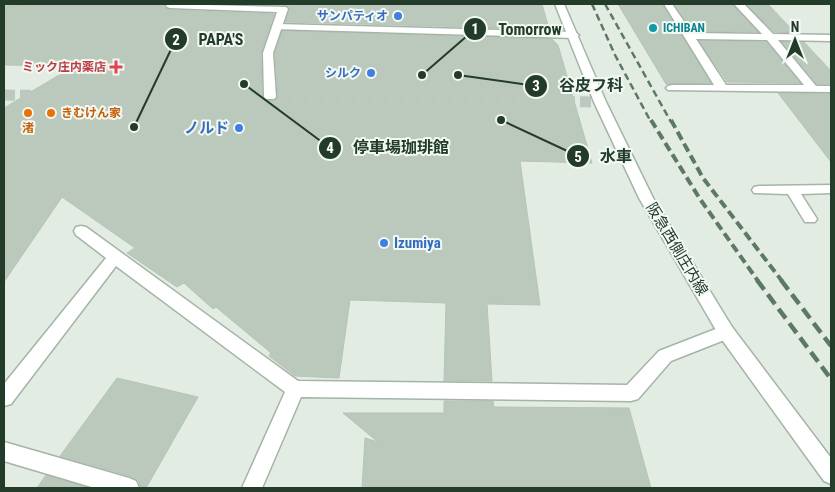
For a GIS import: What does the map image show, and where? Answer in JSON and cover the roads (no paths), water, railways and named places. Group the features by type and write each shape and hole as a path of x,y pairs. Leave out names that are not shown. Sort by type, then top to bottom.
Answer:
{"street":[{"name":"阪急西側庄内線","path":"559,4 574,35 600,102 646,198 726,332 831,474"},
{"path":"668,4 722,88"},
{"path":"740,4 813,89"},
{"path":"170,5 283,9 268,53 270,97"},
{"path":"277,27 574,35"},
{"path":"690,36 831,38"},
{"path":"672,88 831,89"},
{"path":"759,190 831,189"},
{"path":"792,190 810,219"},
{"path":"81,231 295,389 631,393 665,356 726,332"},
{"path":"4,398 115,257"},
{"path":"252,488 295,389"},
{"path":"4,451 129,488"}],"tunnel":[{"path":"4,95 600,102"}],"railway":[{"path":"592,4 615,55 651,122"},
{"path":"605,4 671,122"},
{"path":"651,120 700,199 758,281"},
{"path":"671,120 703,178 782,281"},
{"path":"757,280 831,379"},
{"path":"781,280 831,346"}],"place":[{"name":"サンパティオ","path":"398,16"},
{"name":"ICHIBAN","path":"653,28"},
{"name":"ミック庄内薬店","path":"116,67"},
{"name":"シルク","path":"371,73"},
{"name":"Tomorrow","path":"422,75"},
{"name":"谷皮フ科","path":"458,75"},
{"name":"停車場珈琲館","path":"244,84"},
{"name":"渚","path":"28,113"},
{"name":"きむけん家","path":"51,113"},
{"name":"水車","path":"501,120"},
{"name":"PAPA'S","path":"134,127"},
{"name":"ノルド","path":"239,128"},
{"name":"Izumiya","path":"384,243"}]}
